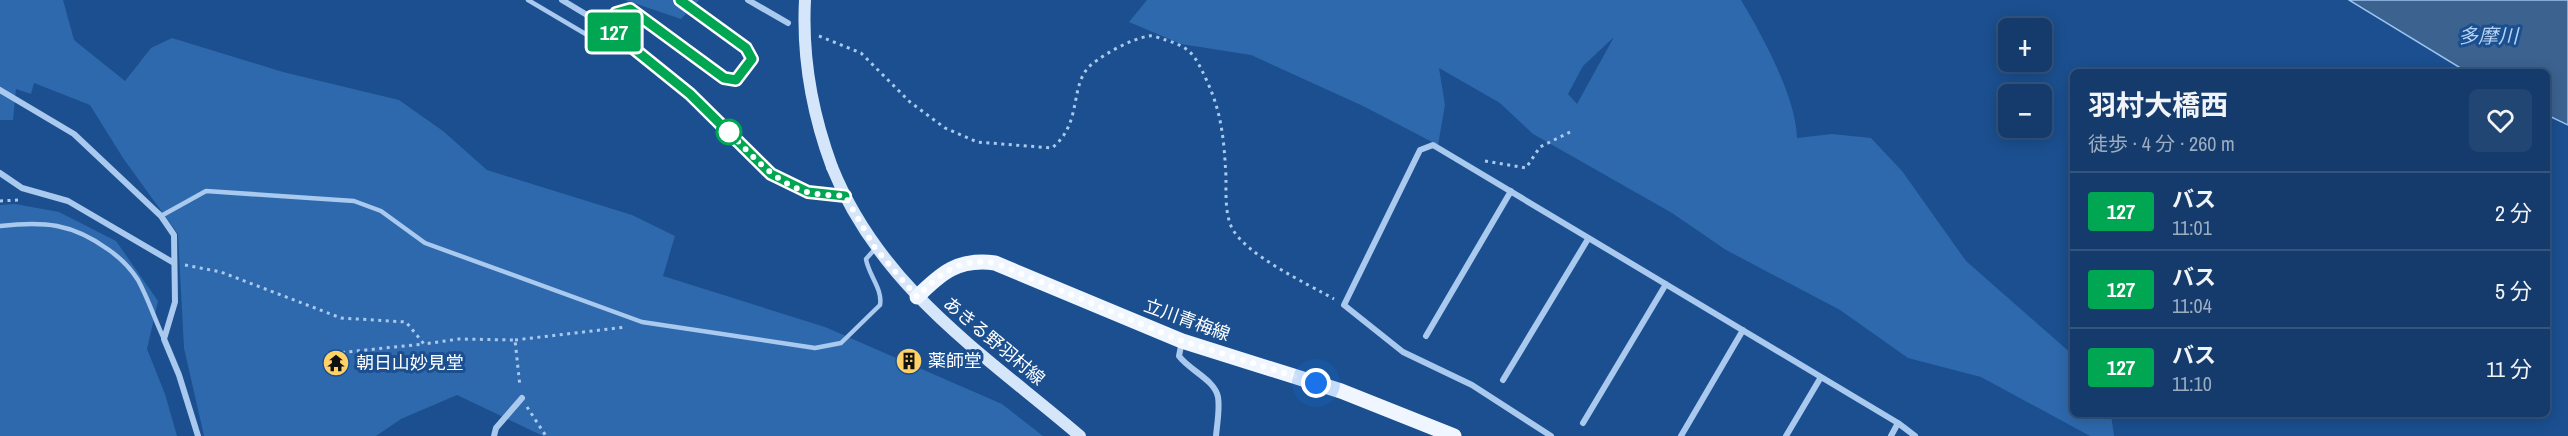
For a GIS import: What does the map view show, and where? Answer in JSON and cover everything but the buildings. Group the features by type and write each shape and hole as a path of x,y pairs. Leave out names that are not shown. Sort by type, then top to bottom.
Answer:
{"main road":[{"name":"あきる野羽村線","path":"805,0 804,38 809,85 820,132 845,196 875,248 917,297 951,331 1080,436"},
{"name":"立川青梅線","path":"917,297 939,275 949,270 968,263 995,263 1182,341 1341,391 1454,436"}],"street":[{"path":"562,0 607,27 690,94 771,174 808,192 845,196"},
{"path":"607,27 616,13 630,9 724,78 736,80 752,59 746,48 680,0"},
{"path":"748,0 788,23"},
{"path":"0,90 74,134 161,216 174,235 175,302 164,339 180,375 198,436"},
{"path":"1551,436 1472,385 1403,352 1344,305 1420,150 1433,145 1821,376 1898,423 1915,436"},
{"path":"0,173 22,188 68,201 174,263"},
{"path":"1426,336 1510,191"},
{"path":"1503,380 1588,238"},
{"path":"1583,423 1666,284"},
{"path":"1681,436 1743,330"},
{"path":"1182,341 1179,356 1185,364 1211,385 1218,396 1216,436"},
{"path":"1786,436 1821,376"},
{"path":"494,436 496,428 522,398"},
{"path":"1891,436 1898,423"}],"lane":[{"path":"528,0 594,39 607,27"},
{"path":"161,216 206,191 354,201 381,211 425,243 642,322 816,348 836,346 880,305 878,290 867,270 866,259 875,248"},
{"path":"0,226 32,223 61,225 89,235 116,255 137,279 164,339"}],"path":[{"path":"788,23 861,53 910,102 945,128 976,142 1052,148 1064,138 1072,121 1079,86 1090,65 1125,45 1150,36 1178,44 1194,54 1211,89 1222,120 1227,202 1231,226 1243,243 1264,259 1344,305"},
{"path":"1480,161 1526,168 1540,147 1570,132"},
{"path":"174,263 221,272 341,318 406,322 424,344"},
{"path":"327,354 459,339 515,340 619,330 642,322"},
{"path":"515,340 522,398 546,436"}],"shaded area":[{"path":"0,0 63,0 74,40 125,81 151,48 172,38 283,72 399,100 443,131 487,170 632,215 675,236 663,276 825,327 1002,404 1043,436 543,436 457,395 401,419 376,436 204,436 184,348 178,234 123,158 90,105 34,83 31,94 16,89 13,120 0,120"},
{"path":"625,0 699,0 681,19"},
{"path":"1147,0 1741,0 1777,67 1791,104 1797,138 1832,134 1871,138 1902,171 1966,261 2070,352 2070,417 2111,417 2114,436 2090,436 1981,377 1908,358 1840,310 1726,250 1672,213 1533,134 1500,103 1439,68 1445,105 1438,145 1363,106 1251,55 1181,44 1129,22","holes":["1614,37 1577,104 1568,94 1583,66"]},
{"path":"15,204 59,212 116,241 158,301 147,349 165,394 177,436 0,436 0,205"}],"water":[{"name":"多摩川","path":"2349,0 2568,0 2568,125 2550,116 2550,69 2462,69"}],"bus line":[{"name":"127","path":"680,0 746,48 752,59 736,80 724,78 630,9 616,13 607,27 690,94 771,174 808,192 845,196"}],"place":[{"name":"薬師堂","path":"909,361"},
{"name":"朝日山妙見堂","path":"336,363"}],"route":[{"path":"729,132 726,129 755,160 771,174 790,185 808,192 845,196 875,248 917,297 939,275 961,265 982,262 1001,264 1182,341 1316,383"}]}
